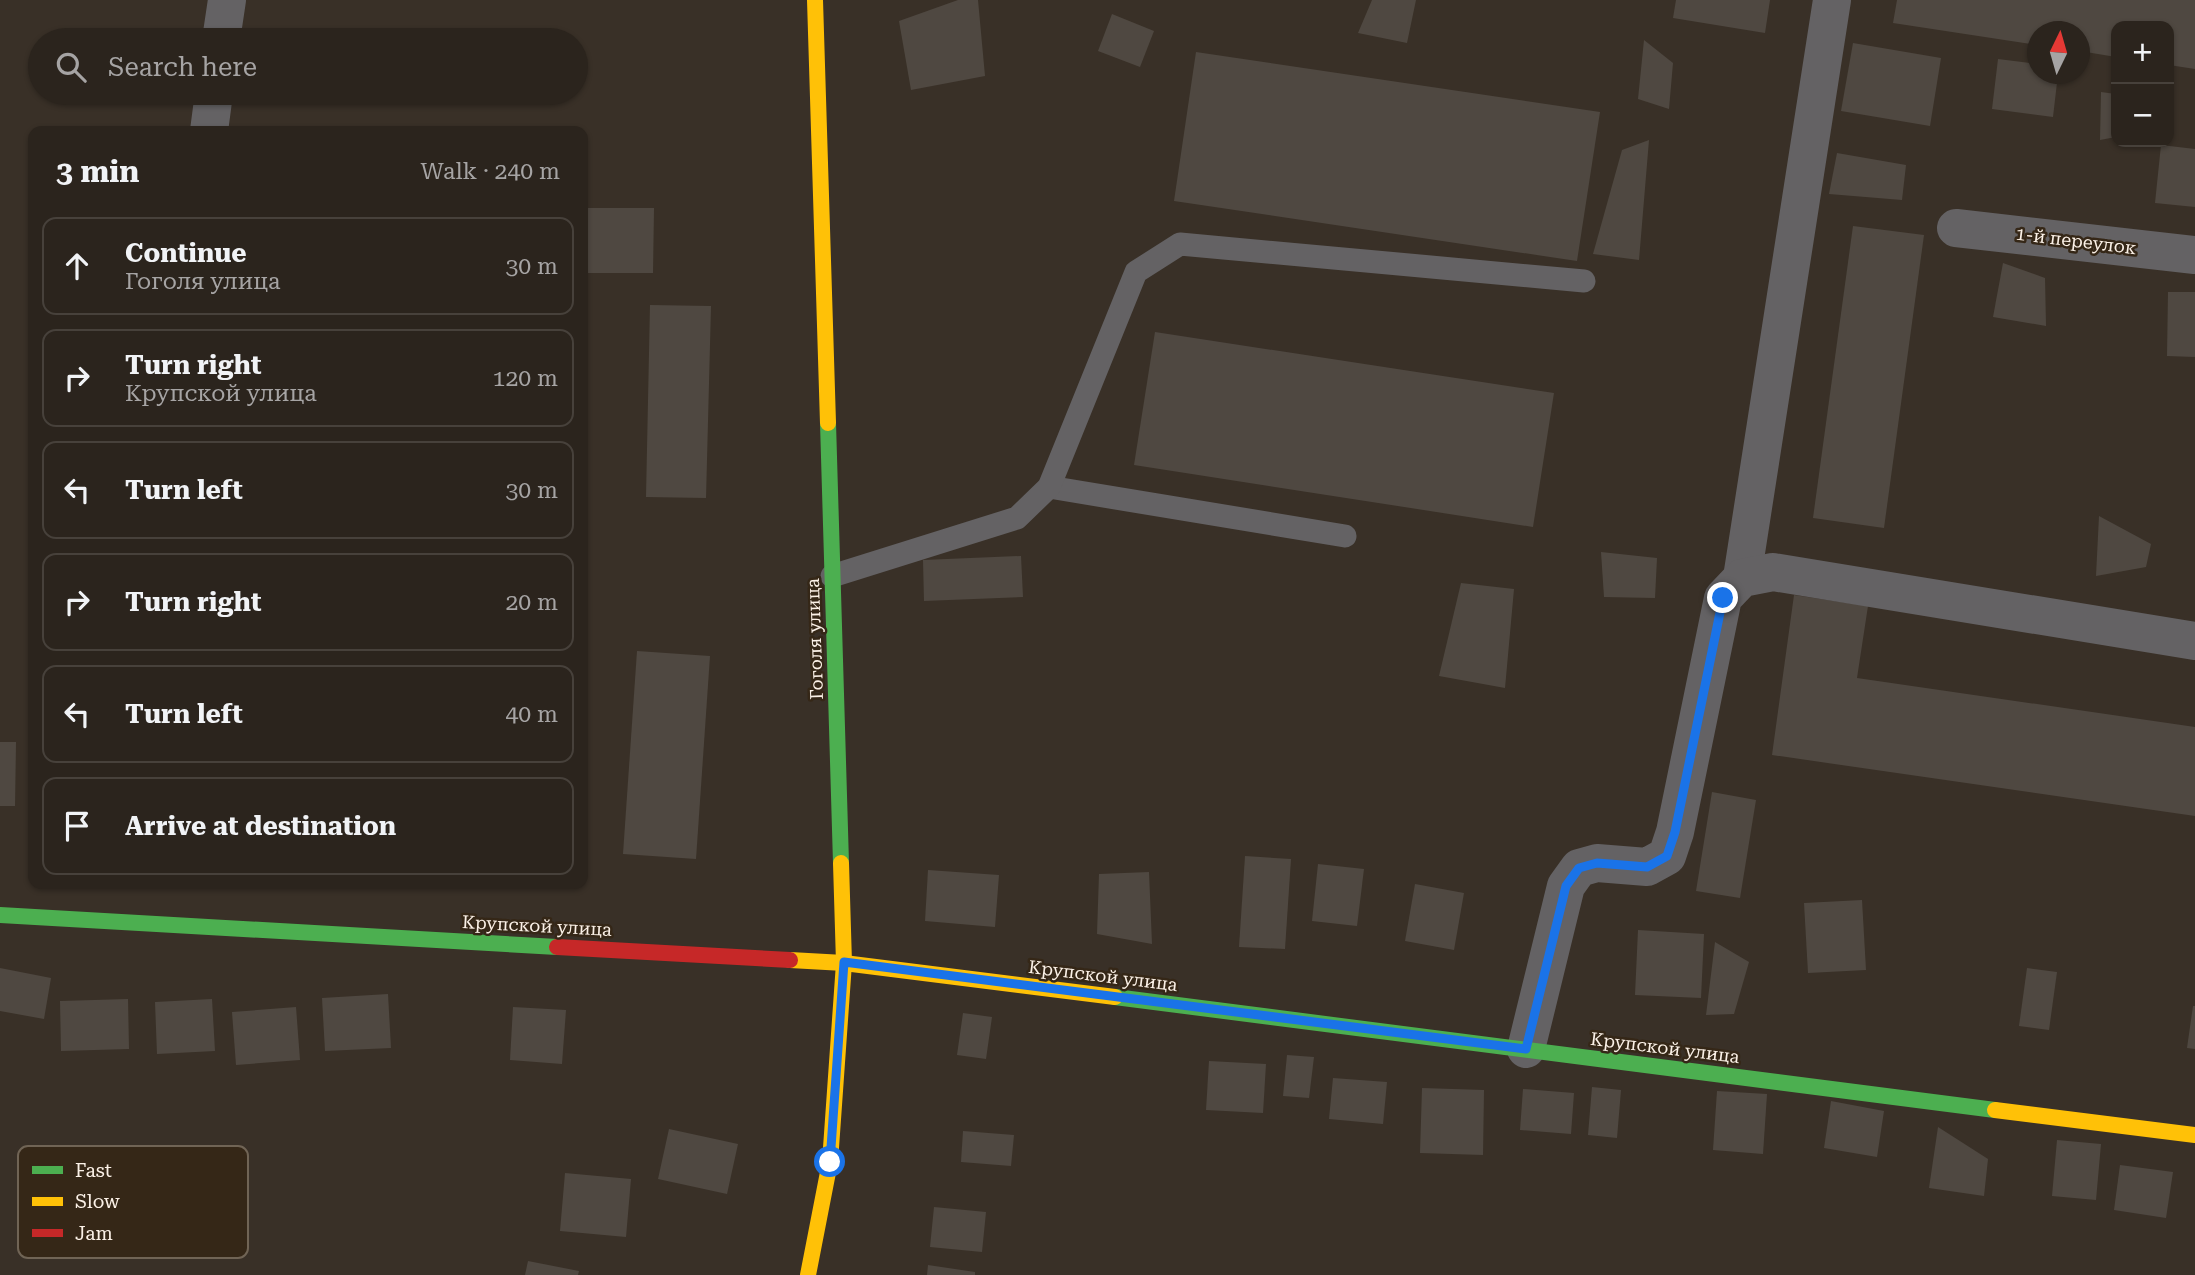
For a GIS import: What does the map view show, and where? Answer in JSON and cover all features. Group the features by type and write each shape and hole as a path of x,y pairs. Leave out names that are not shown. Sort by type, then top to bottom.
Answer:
{"street":[{"path":"224,28 227,0"},
{"name":"Гоголя улица","path":"808,1275 830,1162 844,962 815,0"},
{"path":"1526,1049 1566,886 1579,868 1597,863 1647,867 1667,856 1675,832 1723,598 1742,578 1832,0"},
{"path":"210,126 212,105"},
{"name":"1-й переулок","path":"1956,228 2195,255"},
{"path":"1742,578 1773,572 2195,641"},
{"name":"Крупской улица","path":"0,915 844,962 2195,1135"}],"lane":[{"path":"832,576 1017,518 1049,487 1136,272 1180,244 1584,281"},
{"path":"1049,487 1345,536"}],"building":[{"path":"958,0 978,0 985,76 911,90 899,21"},
{"path":"1372,0 1416,0 1407,43 1358,33"},
{"path":"1676,0 1770,0 1765,33 1673,18"},
{"path":"1897,0 2195,0 2195,69 2174,66 2174,21 2111,21 2111,56 2090,53 2090,21 2027,21 2027,43 1893,23"},
{"path":"1112,14 1154,31 1140,67 1098,51"},
{"path":"1644,40 1673,63 1669,109 1638,99"},
{"path":"1853,43 1941,58 1930,126 1841,111"},
{"path":"1196,52 1600,112 1577,261 1174,201"},
{"path":"1998,59 2027,63 2027,84 2057,84 2053,117 1992,109"},
{"path":"2101,92 2111,93 2111,138 2100,140"},
{"path":"1649,140 1639,260 1593,254 1622,150"},
{"path":"2161,147 2195,149 2195,207 2155,203"},
{"path":"1837,153 1906,165 1902,200 1829,194"},
{"path":"588,208 654,208 653,273 588,273"},
{"path":"1853,226 1924,235 1884,528 1813,518"},
{"path":"2003,263 2045,278 2046,326 1993,317"},
{"path":"2168,292 2195,292 2195,357 2167,356"},
{"path":"650,305 711,306 706,498 646,497"},
{"path":"1155,332 1554,393 1533,527 1134,465"},
{"path":"2099,516 2151,544 2146,567 2096,576"},
{"path":"1601,552 1657,558 1655,598 1604,597"},
{"path":"1021,556 1023,597 924,601 923,560"},
{"path":"1461,583 1514,589 1505,688 1439,676"},
{"path":"1794,595 1868,606 1857,678 2195,727 2195,816 1772,755"},
{"path":"637,651 710,656 696,859 623,854"},
{"path":"0,742 16,742 15,806 0,806"},
{"path":"1712,792 1756,800 1740,898 1696,891"},
{"path":"1245,856 1291,859 1285,949 1239,947"},
{"path":"1318,864 1364,869 1357,926 1312,921"},
{"path":"928,870 999,875 995,927 925,921"},
{"path":"1149,872 1152,944 1097,934 1099,874"},
{"path":"1415,884 1464,893 1454,950 1405,941"},
{"path":"1862,900 1866,970 1808,973 1804,903"},
{"path":"1638,930 1704,934 1701,998 1635,995"},
{"path":"1715,942 1749,962 1734,1014 1706,1015"},
{"path":"0,968 51,978 44,1019 0,1011"},
{"path":"2027,968 2057,972 2049,1030 2019,1026"},
{"path":"388,994 391,1048 325,1051 322,998"},
{"path":"128,999 129,1049 61,1051 60,1001"},
{"path":"212,999 215,1051 157,1054 155,1002"},
{"path":"2195,1006 2195,1049 2187,1048"},
{"path":"296,1007 300,1060 236,1065 232,1012"},
{"path":"513,1007 566,1010 562,1064 510,1060"},
{"path":"963,1013 992,1017 986,1059 957,1055"},
{"path":"1287,1055 1314,1057 1309,1098 1283,1096"},
{"path":"1209,1061 1266,1064 1263,1113 1206,1110"},
{"path":"1333,1078 1387,1082 1383,1124 1329,1119"},
{"path":"1592,1087 1621,1090 1617,1138 1588,1135"},
{"path":"1422,1088 1484,1090 1483,1155 1420,1153"},
{"path":"1523,1089 1574,1093 1571,1134 1520,1130"},
{"path":"1717,1091 1767,1094 1763,1154 1713,1150"},
{"path":"1831,1101 1884,1111 1877,1157 1824,1148"},
{"path":"1938,1127 1988,1159 1984,1196 1929,1188"},
{"path":"669,1129 738,1144 727,1194 658,1179"},
{"path":"963,1131 1014,1135 1011,1166 961,1162"},
{"path":"2057,1140 2101,1144 2096,1200 2052,1196"},
{"path":"2120,1165 2173,1172 2166,1218 2114,1210"},
{"path":"565,1173 631,1179 626,1237 560,1231"},
{"path":"934,1207 986,1212 982,1252 930,1247"},
{"path":"528,1261 579,1271 578,1275 525,1275"},
{"path":"928,1265 975,1272 975,1275 927,1275"}],"traffic: fast":[{"path":"828,423 841,863"},
{"path":"0,915 557,947"},
{"path":"1115,997 1995,1110"}],"traffic: slow":[{"path":"815,0 828,423"},
{"path":"808,1275 830,1162 844,963 841,863"},
{"path":"790,960 844,963 1115,997"},
{"path":"1995,1110 2195,1135"}],"traffic: jam":[{"path":"557,947 790,960"}],"route":[{"path":"830,1162 844,962 1526,1049 1566,886 1579,868 1597,863 1647,867 1667,856 1675,832 1723,598"}]}
